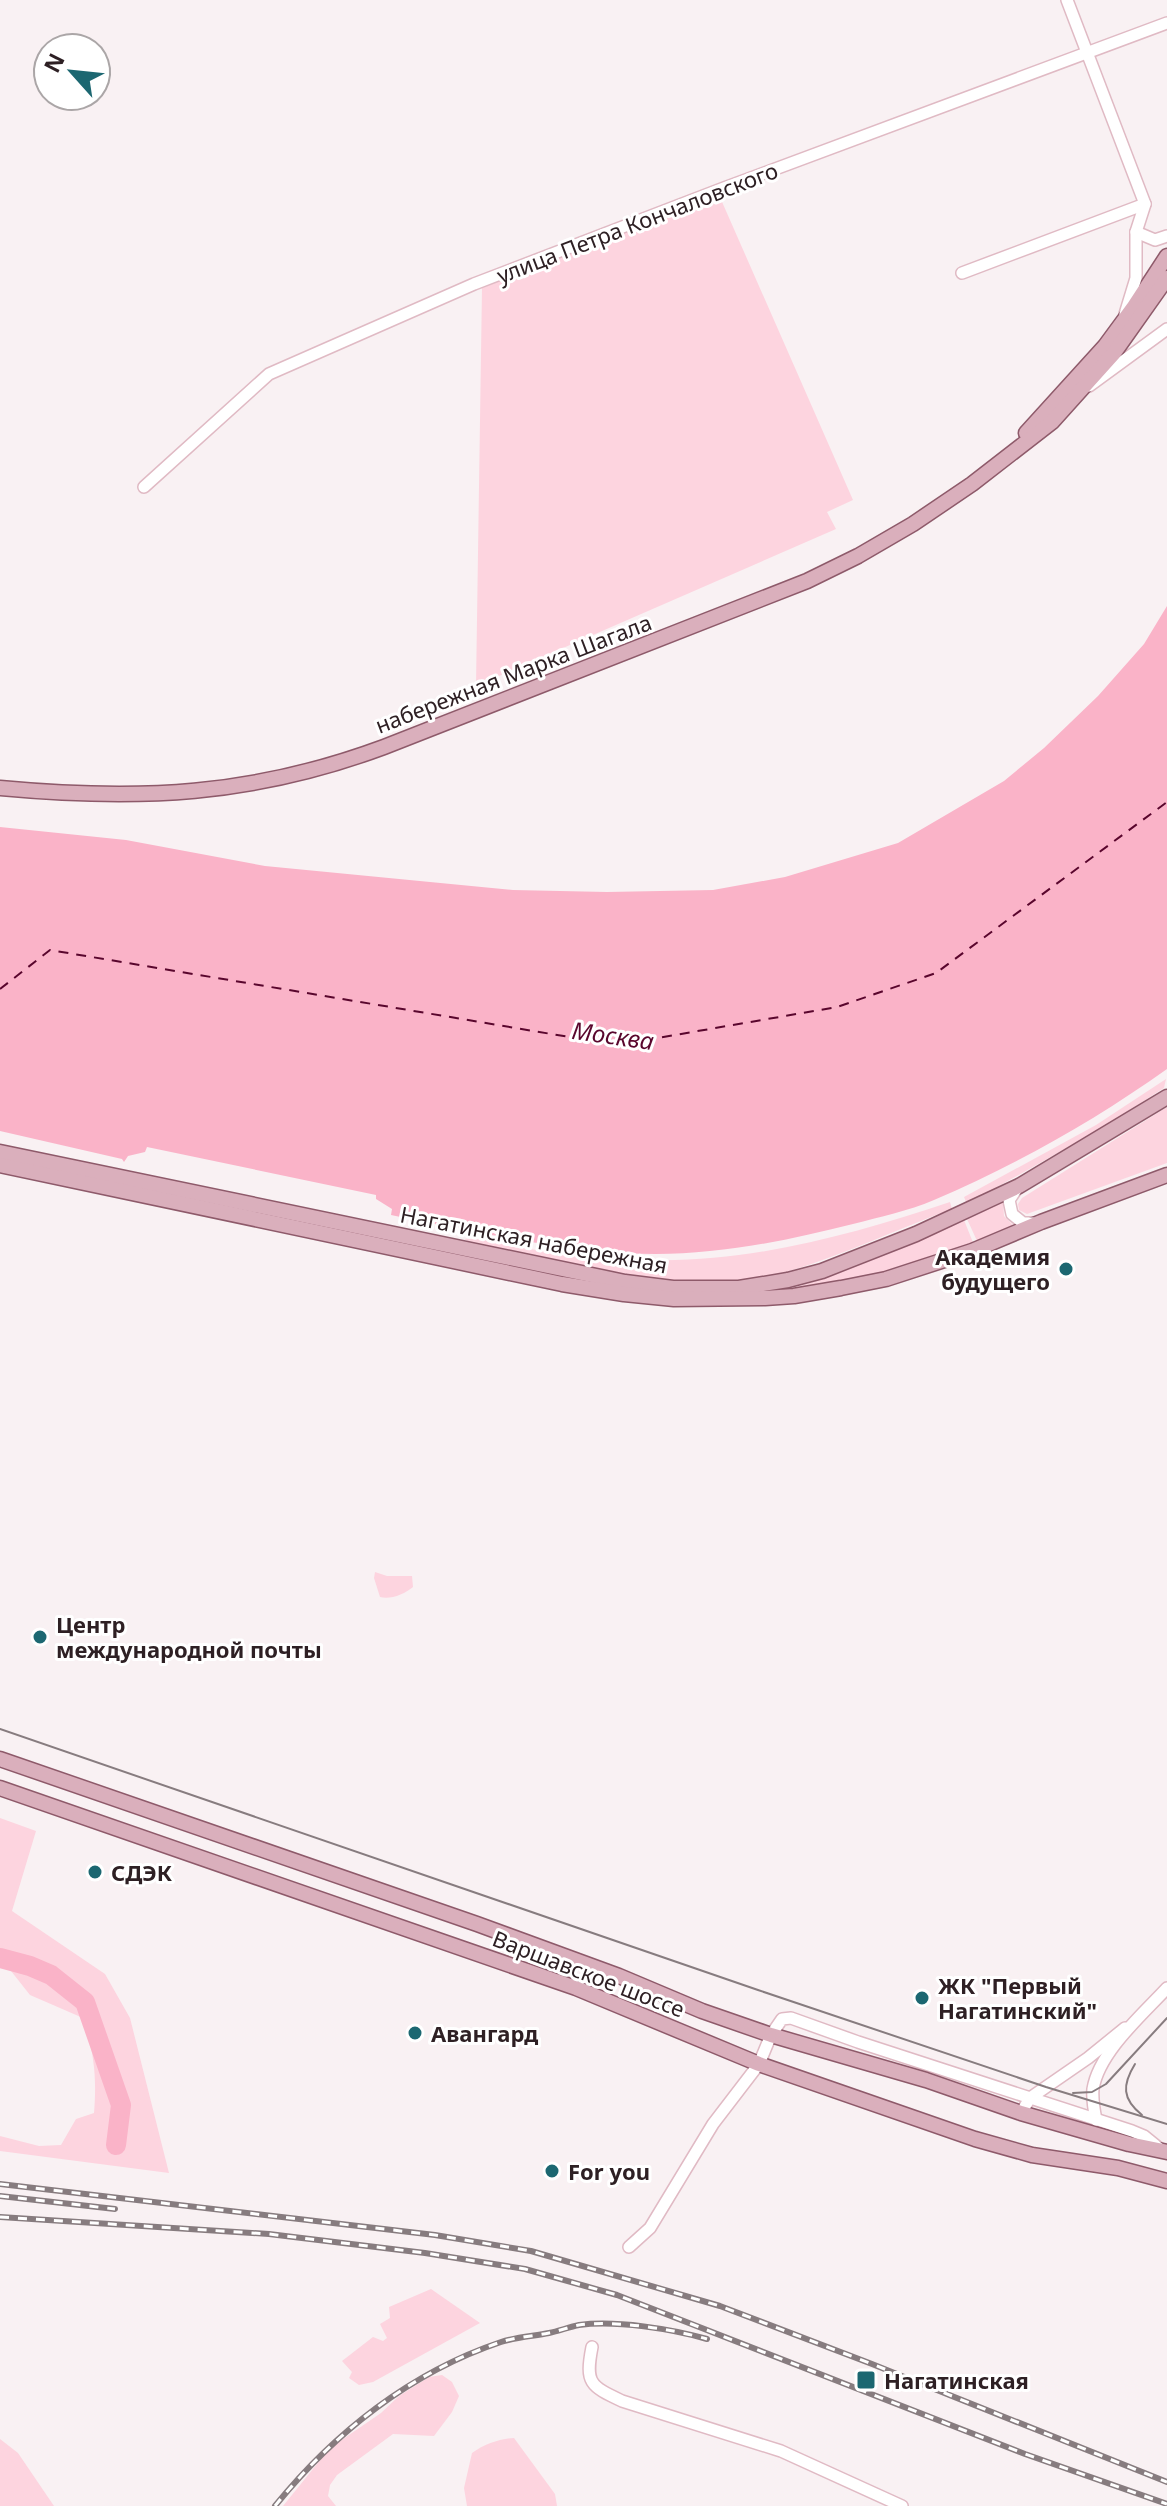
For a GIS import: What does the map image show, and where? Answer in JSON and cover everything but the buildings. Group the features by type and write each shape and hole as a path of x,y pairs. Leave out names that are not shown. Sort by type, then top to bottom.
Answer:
{"main road":[{"name":"набережная Марка Шагала","path":"1001,460 1078,378 1120,326 1167,256"},
{"name":"набережная Марка Шагала","path":"0,788 110,795 189,792 276,779 360,756 807,581 913,524 972,484 1052,422 1114,353 1167,278"},
{"name":"Нагатинская набережная","path":"0,1152 581,1274 673,1288 739,1288 822,1271 952,1219 1019,1186 1167,1097"},
{"name":"Нагатинская набережная","path":"0,1165 562,1284 674,1299 794,1296 866,1283 972,1251 1167,1175"},
{"name":"Варшавское шоссе","path":"0,1759 477,1924 771,2035 926,2080 1021,2113 1164,2151"},
{"name":"Варшавское шоссе","path":"0,1788 576,1988 759,2064 990,2143 1032,2155 1118,2168 1167,2181"}],"street":[{"path":"1067,0 1145,204 1136,232 1136,278 1120,326"},
{"name":"улица Петра Кончаловского","path":"144,487 269,374 489,279 1167,23"},
{"path":"962,273 1145,204"},
{"path":"1136,232 1155,240 1167,236"},
{"path":"1082,391 1167,329"},
{"path":"1019,1186 1009,1200 1012,1214 1023,1223 1041,1222"},
{"path":"1096,2120 1093,2092 1100,2067 1135,2021 1167,1988"},
{"path":"629,2247 650,2228 713,2124 759,2064 771,2035 782,2019 791,2018 1144,2136 1164,2151"},
{"path":"1021,2113 1030,2098 1135,2021"},
{"path":"592,2347 588,2369 591,2383 599,2390 622,2401 781,2451 902,2506"}],"shaded area":[{"path":"719,195 853,500 827,512 836,529 476,686 482,288"},
{"path":"1166,1079 1164,1088 1102,1128 967,1204 964,1197 1096,1125"},
{"path":"1167,1107 1167,1163 1027,1214 1019,1210 1018,1204 1022,1198"},
{"path":"1003,1201 1004,1216 1016,1228 978,1243 967,1219"},
{"path":"950,1202 952,1209 824,1260 780,1274 741,1280 672,1280 616,1274 478,1247 464,1239 627,1259 710,1258 832,1237"},
{"path":"964,1220 974,1245 858,1279 782,1291 822,1279"},
{"path":"375,1572 387,1576 412,1576 413,1587 397,1596 380,1597"},
{"path":"0,1818 36,1831 12,1911 105,1974 130,2018 169,2173 0,2151 0,2136 39,2146 61,2145 76,2119 94,2113 95,2088 94,2065 83,2018 30,1995 0,1957"},
{"path":"431,2289 480,2323 373,2382 359,2385 349,2378 352,2372 342,2361 373,2337 383,2341 387,2338 380,2324 390,2318 389,2307"},
{"path":"442,2375 452,2382 459,2396 452,2412 434,2436 393,2434 337,2475 330,2485 328,2496 336,2506 283,2506 330,2448 381,2413 399,2396 429,2377"},
{"path":"514,2438 555,2494 557,2506 467,2506 464,2488 472,2453 492,2442"},
{"path":"0,2439 18,2453 54,2506 0,2506"}],"water":[{"name":"Москва","path":"1167,606 1167,1069 1054,1141 934,1200 904,1211 768,1243 683,1253 595,1251 478,1233 391,1215 392,1209 376,1199 376,1195 147,1147 145,1152 128,1156 124,1162 122,1159 0,1131 0,827 126,840 265,866 513,890 713,890 785,877 898,843 1004,781 1098,696 1144,644"}],"waterway":[{"path":"0,1958 51,1975 85,2002 121,2105 116,2145"}],"ferry route":[{"path":"0,989 50,950 617,1045 837,1007 936,973 1167,802"}],"tram line":[{"path":"0,1729 758,1990 1046,2087 1167,2124"},
{"path":"1073,2093 1092,2092 1106,2084 1167,2018"},
{"path":"1135,2064 1126,2091 1131,2103 1142,2115"}],"railway":[{"path":"0,2184 435,2235 531,2251 720,2306 1167,2482"},
{"path":"0,2196 115,2209"},
{"path":"0,2217 269,2234 525,2269 617,2295 1025,2454 1167,2504"},
{"path":"275,2506 323,2454 376,2408 436,2370 468,2355 507,2340 579,2325 644,2326 707,2339"}],"place":[{"name":"Академия будущего","path":"1066,1269"},
{"name":"Центр международной почты","path":"40,1637"},
{"name":"СДЭК","path":"95,1872"},
{"name":"ЖК \"Первый Нагатинский\"","path":"922,1998"},
{"name":"Авангард","path":"415,2033"},
{"name":"For you","path":"552,2171"},
{"name":"Нагатинская","path":"866,2380"}]}
